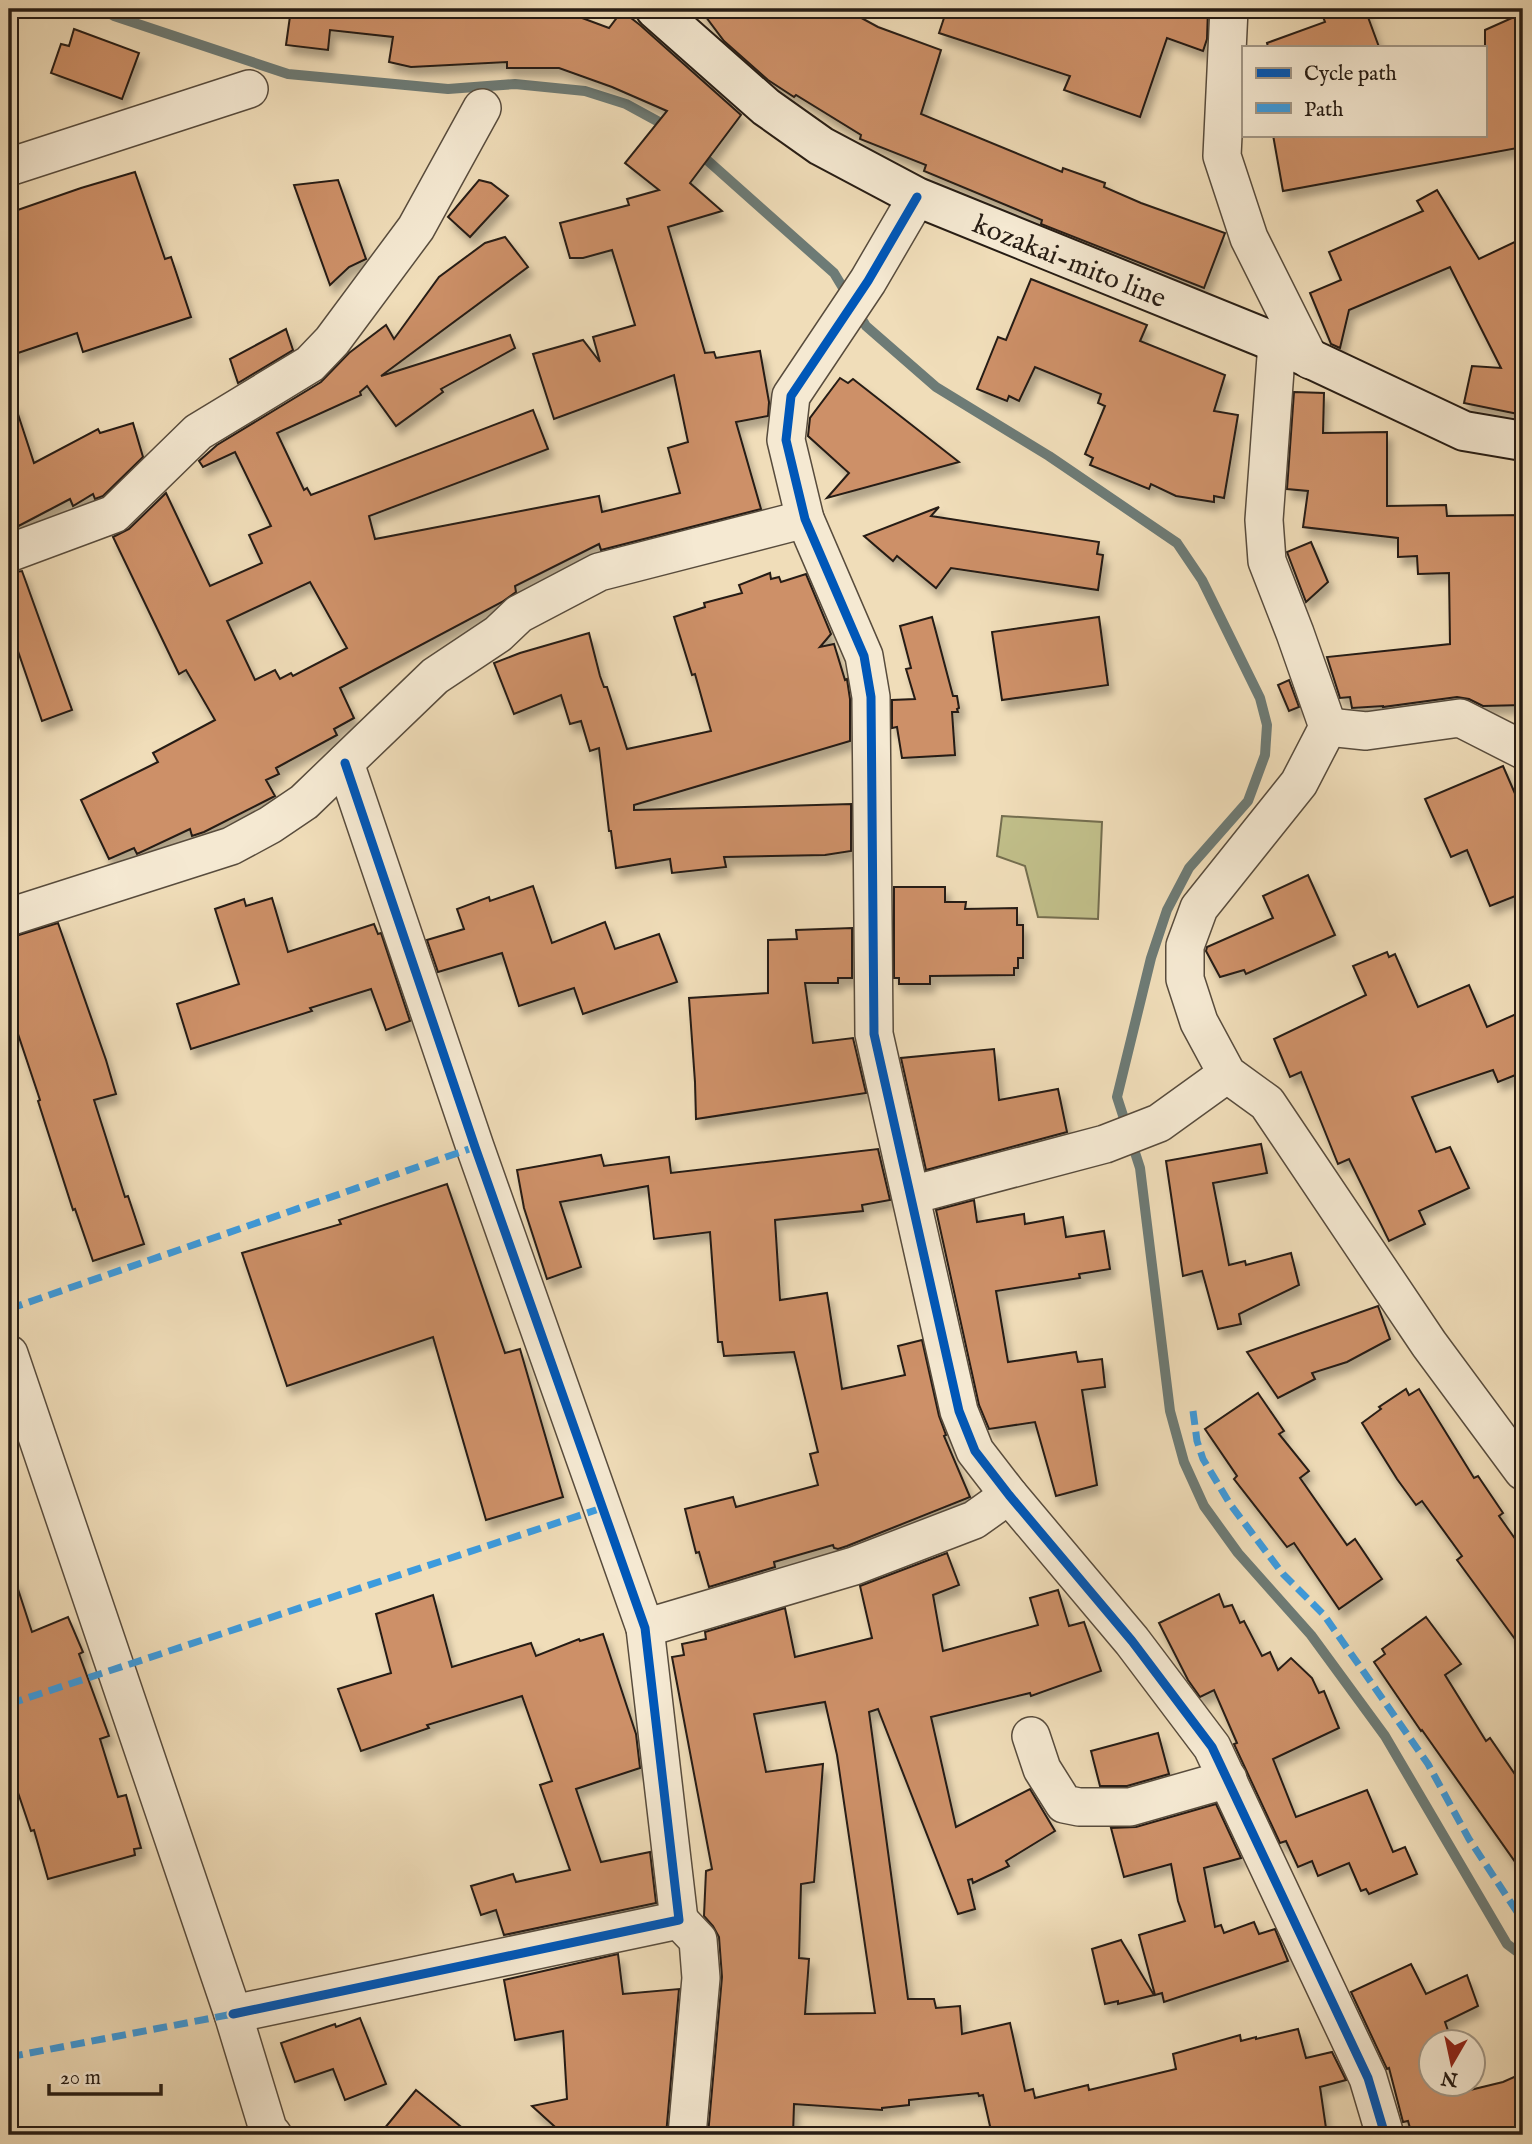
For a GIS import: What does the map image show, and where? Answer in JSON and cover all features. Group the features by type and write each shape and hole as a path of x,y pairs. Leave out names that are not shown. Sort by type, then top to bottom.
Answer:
{"main road":[{"name":"kozakai-mito line","path":"655,9 766,107 821,146 917,197 1277,344 1464,431 1523,441"}],"street":[{"path":"1237,12 1222,156 1249,237 1310,360"},
{"path":"9,167 249,89"},
{"path":"9,553 114,514 198,432 310,364 332,341 416,228 482,108"},
{"path":"917,197 868,281 791,396 786,440 805,519 864,656 871,697 874,1034 959,1411 975,1451 1132,1641 1213,1747 1368,2078 1385,2135"},
{"path":"1277,344 1264,520 1267,561 1328,727 1299,783 1199,908 1185,946 1185,979 1199,1022 1227,1073 1267,1103 1429,1345 1523,1471"},
{"path":"9,917 231,846 270,825 304,802 435,676 498,634 519,614 599,572 805,519"},
{"path":"1328,727 1366,731 1460,718 1523,750"},
{"path":"345,763 475,1147 645,1628 680,1920 698,1940 701,1979 687,2135"},
{"path":"912,1195 1105,1144 1159,1123 1227,1073"},
{"path":"9,1354 233,2014 268,2129 274,2135"},
{"path":"645,1628 854,1566 974,1520 1009,1495"},
{"path":"1031,1736 1042,1769 1064,1804 1079,1807 1130,1807 1228,1779"},
{"path":"233,2014 680,1920"}],"shaded area":[{"path":"1002,816 1102,822 1098,919 1038,917 1025,866 997,856"}],"building":[{"path":"291,9 558,9 609,28 622,11 741,115 690,183 722,211 668,227 705,353 714,352 716,358 760,351 769,402 768,416 736,422 761,509 601,550 599,544 515,586 516,592 502,602 340,688 354,718 334,729 337,735 276,768 279,774 266,780 275,796 204,832 192,836 190,829 137,854 134,848 109,859 81,800 158,762 153,753 215,720 186,670 179,674 113,537 129,529 166,493 210,586 262,563 249,535 271,526 235,452 203,467 199,461 217,445 321,382 349,353 386,325 394,339 439,277 485,243 505,237 528,267 381,376 510,335 515,348 441,389 443,392 396,426 367,386 360,392 361,395 277,433 304,490 307,488 311,495 533,410 548,449 369,516 375,539 599,496 602,512 680,493 668,448 688,442 674,375 554,419 533,354 583,340 600,362 593,337 635,325 612,250 583,258 570,258 560,223 629,205 627,199 659,190 625,163 667,111 559,68 507,68 507,62 411,67 389,62 393,37 330,30 328,50 286,45","holes":["310,582 347,648 293,676 291,673 280,679 275,670 255,680 227,621"]},
{"path":"700,9 845,9 878,27 941,50 921,114 1062,172 1063,168 1105,183 1104,187 1141,203 1225,233 1204,288 1041,224 1042,220 924,171 926,165 860,139 861,135 768,80 724,41"},
{"path":"947,9 1208,9 1207,39 1203,51 1167,38 1140,117 1064,90 1070,76 939,33"},
{"path":"1320,9 1365,9 1379,46 1268,46 1267,43 1325,22"},
{"path":"1523,13 1523,147 1283,191 1273,136 1486,136 1485,30"},
{"path":"74,29 139,53 122,99 51,73 61,44 69,46"},
{"path":"135,172 165,259 171,257 191,317 83,352 77,333 9,356 9,213"},
{"path":"338,180 366,259 349,267 330,285 294,185"},
{"path":"479,180 491,183 508,196 470,237 448,217"},
{"path":"1437,190 1479,259 1523,238 1523,415 1464,403 1472,366 1501,368 1450,267 1349,310 1340,348 1331,344 1310,293 1341,280 1329,252 1423,211 1417,201"},
{"path":"1031,279 1147,325 1140,341 1225,375 1214,411 1238,415 1224,498 1214,496 1214,502 1176,496 1151,484 1149,489 1090,465 1093,458 1085,454 1105,406 1098,403 1101,394 1035,367 1019,401 1009,396 1007,401 977,389 998,337 1006,340"},
{"path":"286,329 293,350 238,383 230,359"},
{"path":"840,378 848,383 853,379 959,462 827,498 849,473 808,436 810,418"},
{"path":"1294,392 1324,393 1323,433 1387,432 1387,506 1446,505 1447,516 1523,515 1523,705 1483,706 1457,697 1383,707 1352,708 1350,697 1340,698 1327,657 1450,644 1449,573 1418,574 1417,556 1398,557 1398,538 1303,527 1308,491 1287,489"},
{"path":"15,405 34,463 98,429 100,433 133,423 143,457 103,496 95,499 93,494 73,506 70,499 9,531 9,406"},
{"path":"939,507 931,516 1099,542 1097,554 1103,555 1098,590 951,568 936,588 897,556 893,561 864,536"},
{"path":"1311,542 1328,582 1306,602 1287,552"},
{"path":"22,571 72,710 42,721 9,625 9,573"},
{"path":"770,573 771,579 779,577 781,582 806,574 831,634 820,647 834,644 845,680 847,679 850,741 634,805 634,810 851,804 851,851 825,855 724,857 726,867 672,873 670,859 616,868 599,748 590,751 581,721 570,724 561,695 514,714 494,663 589,633 600,676 604,687 607,687 627,749 711,731 695,674 692,675 674,617 705,607 704,603 742,593 739,585"},
{"path":"932,617 953,696 957,696 959,708 958,712 952,712 955,755 902,758 897,727 892,728 892,700 915,699 906,669 911,668 900,626"},
{"path":"1099,617 1108,685 1002,700 992,632"},
{"path":"1289,680 1299,707 1289,711 1278,685"},
{"path":"1503,766 1523,812 1523,893 1490,906 1467,850 1451,857 1425,799"},
{"path":"1308,875 1335,935 1246,974 1244,970 1220,977 1206,951 1207,947 1273,918 1263,896"},
{"path":"533,886 552,943 605,922 615,949 659,934 677,982 583,1014 574,988 519,1006 502,953 438,972 427,940 464,929 457,909 489,897 490,901"},
{"path":"894,887 945,887 945,902 966,902 965,909 1017,908 1017,925 1023,925 1023,958 1018,958 1018,968 1014,968 1014,975 930,976 930,984 899,984 899,978 894,978"},
{"path":"272,898 288,952 374,924 378,934 381,933 410,1021 386,1030 371,989 310,1008 312,1011 191,1049 177,1004 239,984 215,909 244,899 246,906"},
{"path":"58,923 116,1094 94,1100 125,1197 128,1196 144,1244 93,1261 75,1209 73,1210 18,1034 9,1037 9,938"},
{"path":"852,928 852,978 838,978 838,983 805,983 813,1043 853,1038 866,1093 696,1119 689,998 768,993 768,940 797,939 796,930"},
{"path":"1387,952 1389,957 1395,954 1418,1007 1469,985 1487,1027 1523,1011 1523,1072 1498,1082 1493,1070 1412,1097 1436,1152 1450,1147 1469,1188 1419,1211 1425,1224 1389,1241 1349,1159 1338,1164 1301,1072 1290,1077 1274,1039 1366,995 1353,966"},
{"path":"994,1049 999,1100 1058,1089 1067,1132 926,1170 901,1058"},
{"path":"1261,1144 1267,1173 1213,1183 1229,1265 1245,1261 1246,1265 1291,1253 1299,1285 1239,1314 1241,1324 1218,1329 1202,1271 1183,1276 1166,1161"},
{"path":"878,1149 890,1200 862,1205 863,1211 775,1220 780,1300 827,1293 842,1389 905,1375 898,1346 922,1340 939,1416 946,1435 944,1436 970,1497 847,1546 838,1549 833,1545 774,1562 775,1567 709,1587 699,1552 696,1553 685,1509 733,1497 736,1507 818,1485 810,1454 818,1452 794,1352 724,1356 722,1342 718,1342 710,1232 654,1239 648,1186 560,1202 581,1267 547,1279 524,1208 517,1170 601,1155 604,1166 669,1157 671,1173"},
{"path":"447,1184 505,1353 520,1349 563,1497 486,1520 433,1337 287,1386 242,1253 341,1224 339,1220"},
{"path":"974,1200 977,1222 1024,1214 1025,1224 1063,1217 1066,1237 1104,1231 1110,1269 1079,1274 1080,1278 996,1291 1008,1362 1076,1352 1078,1362 1102,1359 1105,1387 1082,1390 1097,1485 1056,1496 1035,1422 989,1429 979,1405 936,1210"},
{"path":"1378,1306 1390,1339 1347,1362 1312,1373 1315,1379 1278,1398 1247,1352"},
{"path":"1406,1389 1409,1395 1419,1389 1474,1478 1478,1476 1503,1513 1499,1516 1523,1550 1523,1650 1457,1560 1462,1556 1422,1501 1416,1505 1362,1423 1381,1409 1379,1407"},
{"path":"1258,1393 1284,1431 1279,1434 1309,1471 1300,1478 1347,1545 1355,1539 1382,1579 1339,1609 1294,1543 1287,1547 1234,1479 1237,1476 1205,1429"},
{"path":"947,1553 959,1585 933,1595 943,1651 1038,1625 1030,1598 1058,1590 1069,1626 1084,1622 1101,1671 1031,1696 1030,1693 931,1717 956,1827 1030,1789 1055,1831 1006,1861 1009,1866 973,1883 972,1879 968,1880 975,1909 958,1914 878,1709 869,1712 908,1999 934,1999 936,2008 960,2006 962,2034 1010,2023 1025,2091 1033,2089 1035,2098 1088,2085 1089,2090 1176,2069 1173,2054 1240,2035 1241,2041 1298,2029 1306,2058 1332,2052 1346,2080 1320,2087 1327,2135 992,2135 983,2095 979,2096 978,2093 909,2100 909,2105 882,2110 794,2104 793,2135 708,2135 722,1977 719,1937 704,1916 706,1871 712,1869 672,1657 684,1655 682,1644 706,1639 705,1632 785,1608 795,1657 872,1638 860,1586","holes":["825,1702 837,1755 875,2013 805,2014 809,1959 799,1958 801,1884 814,1882 823,1764 766,1772 754,1714"]},
{"path":"15,1580 32,1632 68,1617 83,1652 79,1654 109,1736 100,1739 118,1797 126,1795 141,1848 134,1849 135,1855 48,1879 34,1830 31,1831 9,1766 9,1581"},
{"path":"1219,1594 1224,1607 1232,1605 1240,1623 1244,1621 1262,1656 1270,1652 1278,1670 1291,1658 1312,1678 1319,1693 1324,1691 1339,1728 1273,1759 1296,1817 1367,1790 1393,1852 1405,1847 1417,1874 1369,1894 1366,1889 1361,1891 1349,1863 1318,1876 1312,1861 1298,1867 1286,1841 1280,1843 1234,1744 1237,1743 1214,1690 1200,1697 1188,1680 1159,1623"},
{"path":"433,1595 452,1667 531,1643 536,1656 579,1639 580,1641 603,1634 636,1734 640,1768 576,1789 601,1862 650,1852 656,1903 504,1935 496,1910 481,1915 471,1886 513,1874 516,1882 570,1870 540,1785 552,1781 522,1696 427,1725 429,1728 361,1751 338,1689 391,1673 376,1614"},
{"path":"1426,1617 1461,1664 1445,1675 1486,1741 1490,1738 1523,1786 1523,1873 1374,1662 1385,1654 1382,1649"},
{"path":"1158,1733 1169,1774 1127,1786 1100,1786 1091,1751"},
{"path":"1216,1804 1241,1858 1204,1868 1215,1927 1221,1925 1224,1933 1254,1922 1259,1934 1275,1929 1288,1961 1164,2002 1162,1993 1155,1995 1139,1935 1185,1921 1171,1864 1124,1877 1111,1828 1136,1827"},
{"path":"1121,1940 1154,1995 1118,2004 1118,2001 1105,2004 1092,1949"},
{"path":"618,1954 623,1994 679,1989 666,2135 564,2135 532,2106 567,2099 563,2031 515,2040 504,1980"},
{"path":"1411,1964 1426,1994 1467,1975 1478,2006 1445,2022 1447,2028 1416,2028 1416,2098 1486,2098 1486,2086 1523,2073 1523,2130 1502,2135 1412,2135 1408,2121 1403,2122 1389,2068 1387,2069 1351,1992"},
{"path":"360,2018 386,2084 345,2100 333,2069 295,2082 281,2043"},
{"path":"416,2090 471,2135 379,2135"}],"waterway":[{"path":"102,9 114,16 288,74 448,89 515,84 585,91 626,104 670,128"},
{"path":"698,152 834,273 866,326 936,387 1049,456 1177,543 1202,580 1260,698 1267,725 1265,755 1248,801 1189,868 1167,910 1151,958 1117,1097 1140,1168 1170,1411 1184,1462 1204,1506 1238,1553 1311,1635 1385,1736 1507,1944 1523,1956"}],"marked path":[{"path":"9,1309 475,1147"},
{"path":"1193,1411 1197,1441 1203,1459 1230,1504 1283,1574 1324,1615 1428,1764 1469,1839 1523,1921"},
{"path":"9,1704 602,1508"},
{"path":"9,2057 233,2014"}],"cycle path":[{"path":"917,197 868,281 791,396 786,440 805,519 864,656 871,697 874,1034 959,1411 975,1451 1132,1641 1212,1747 1368,2078 1385,2135"},
{"path":"233,2014 679,1920 645,1628 475,1147 345,763"}]}
